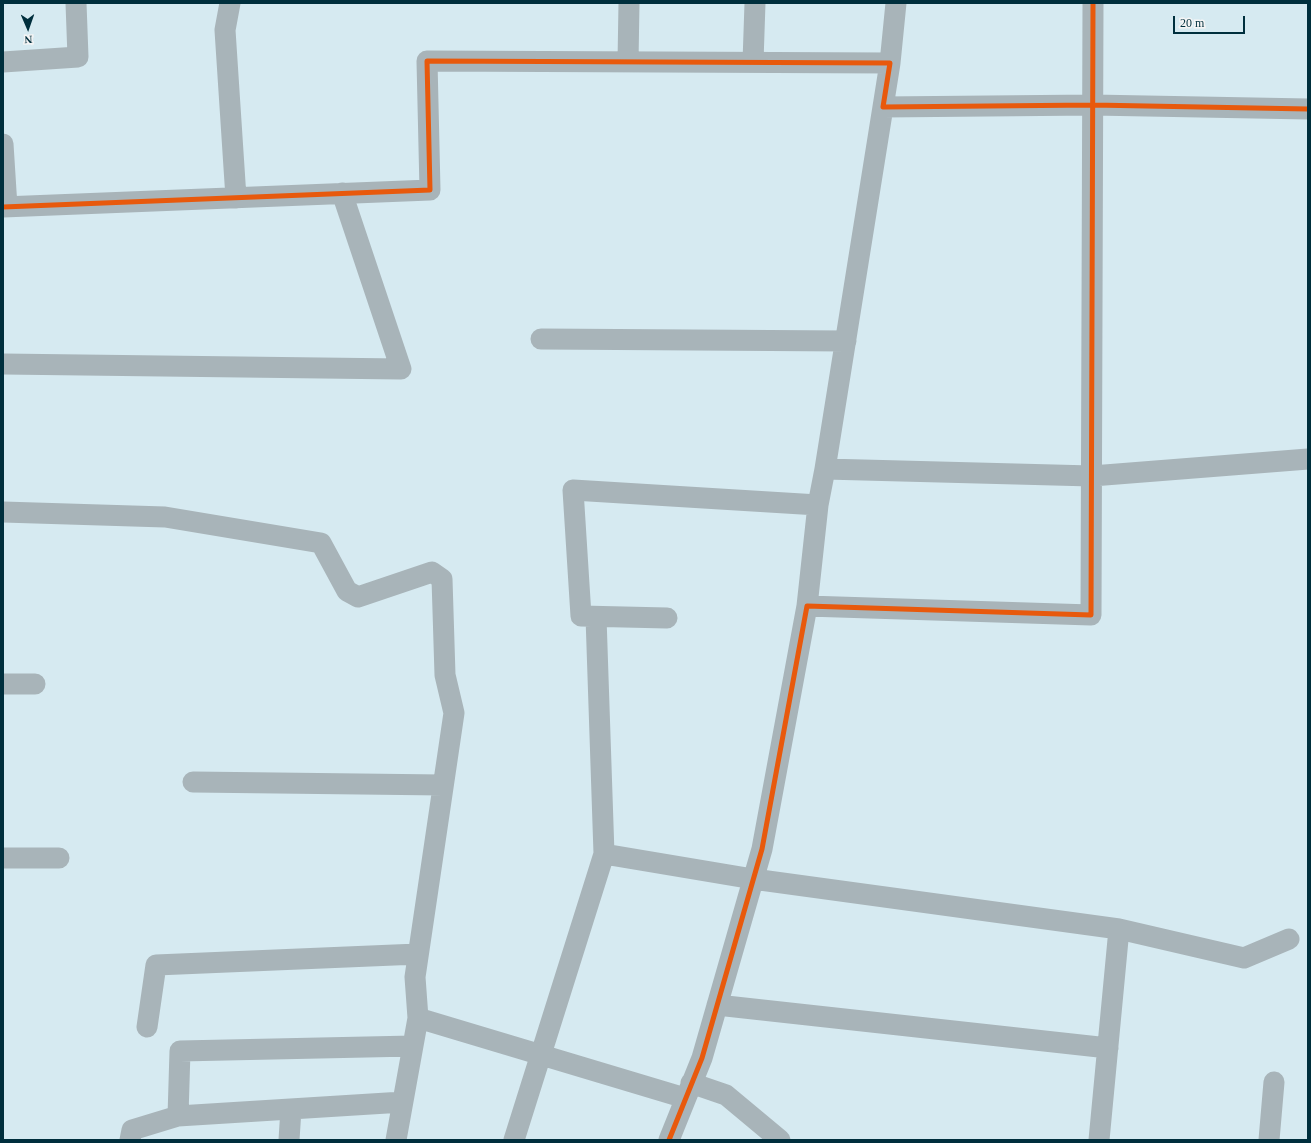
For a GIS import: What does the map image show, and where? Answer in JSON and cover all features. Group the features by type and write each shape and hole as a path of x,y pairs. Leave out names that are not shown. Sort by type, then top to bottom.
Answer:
{"street":[{"path":"3,62 78,57 76,3"},
{"path":"230,3 225,30 236,198"},
{"path":"628,62 629,3"},
{"path":"753,62 754,3"},
{"path":"669,1140 702,1058 762,849 807,606 818,505 826,469 890,63 896,3"},
{"path":"807,606 1091,615 1093,3"},
{"path":"3,144 5,207 430,190 427,61 890,63"},
{"path":"883,107 1093,105 1308,109"},
{"path":"3,364 401,369 342,193"},
{"path":"541,339 846,341"},
{"path":"826,469 1092,476 1308,459"},
{"path":"667,618 581,616 573,490 818,505"},
{"path":"3,512 165,517 321,543 347,591 358,597 432,572 442,579 445,675 454,713 415,977 418,1018 396,1140"},
{"path":"514,1140 604,854 596,617"},
{"path":"3,684 35,684"},
{"path":"193,782 443,785"},
{"path":"604,854 753,880 1119,929 1244,958 1289,939"},
{"path":"3,858 59,858"},
{"path":"1099,1140 1119,929"},
{"path":"147,1027 156,965 418,954"},
{"path":"717,1005 1108,1048"},
{"path":"418,1018 541,1054 688,1091 726,1095 780,1140"},
{"path":"178,1116 180,1051 413,1046"},
{"path":"1269,1140 1274,1082"},
{"path":"130,1140 132,1130 178,1116 403,1102"},
{"path":"289,1140 291,1109"}],"cycle path":[{"path":"669,1140 702,1058 762,849 807,606 1091,615 1093,3"},
{"path":"3,207 430,190 427,61 890,63 883,107 1093,105 1308,109"}]}
